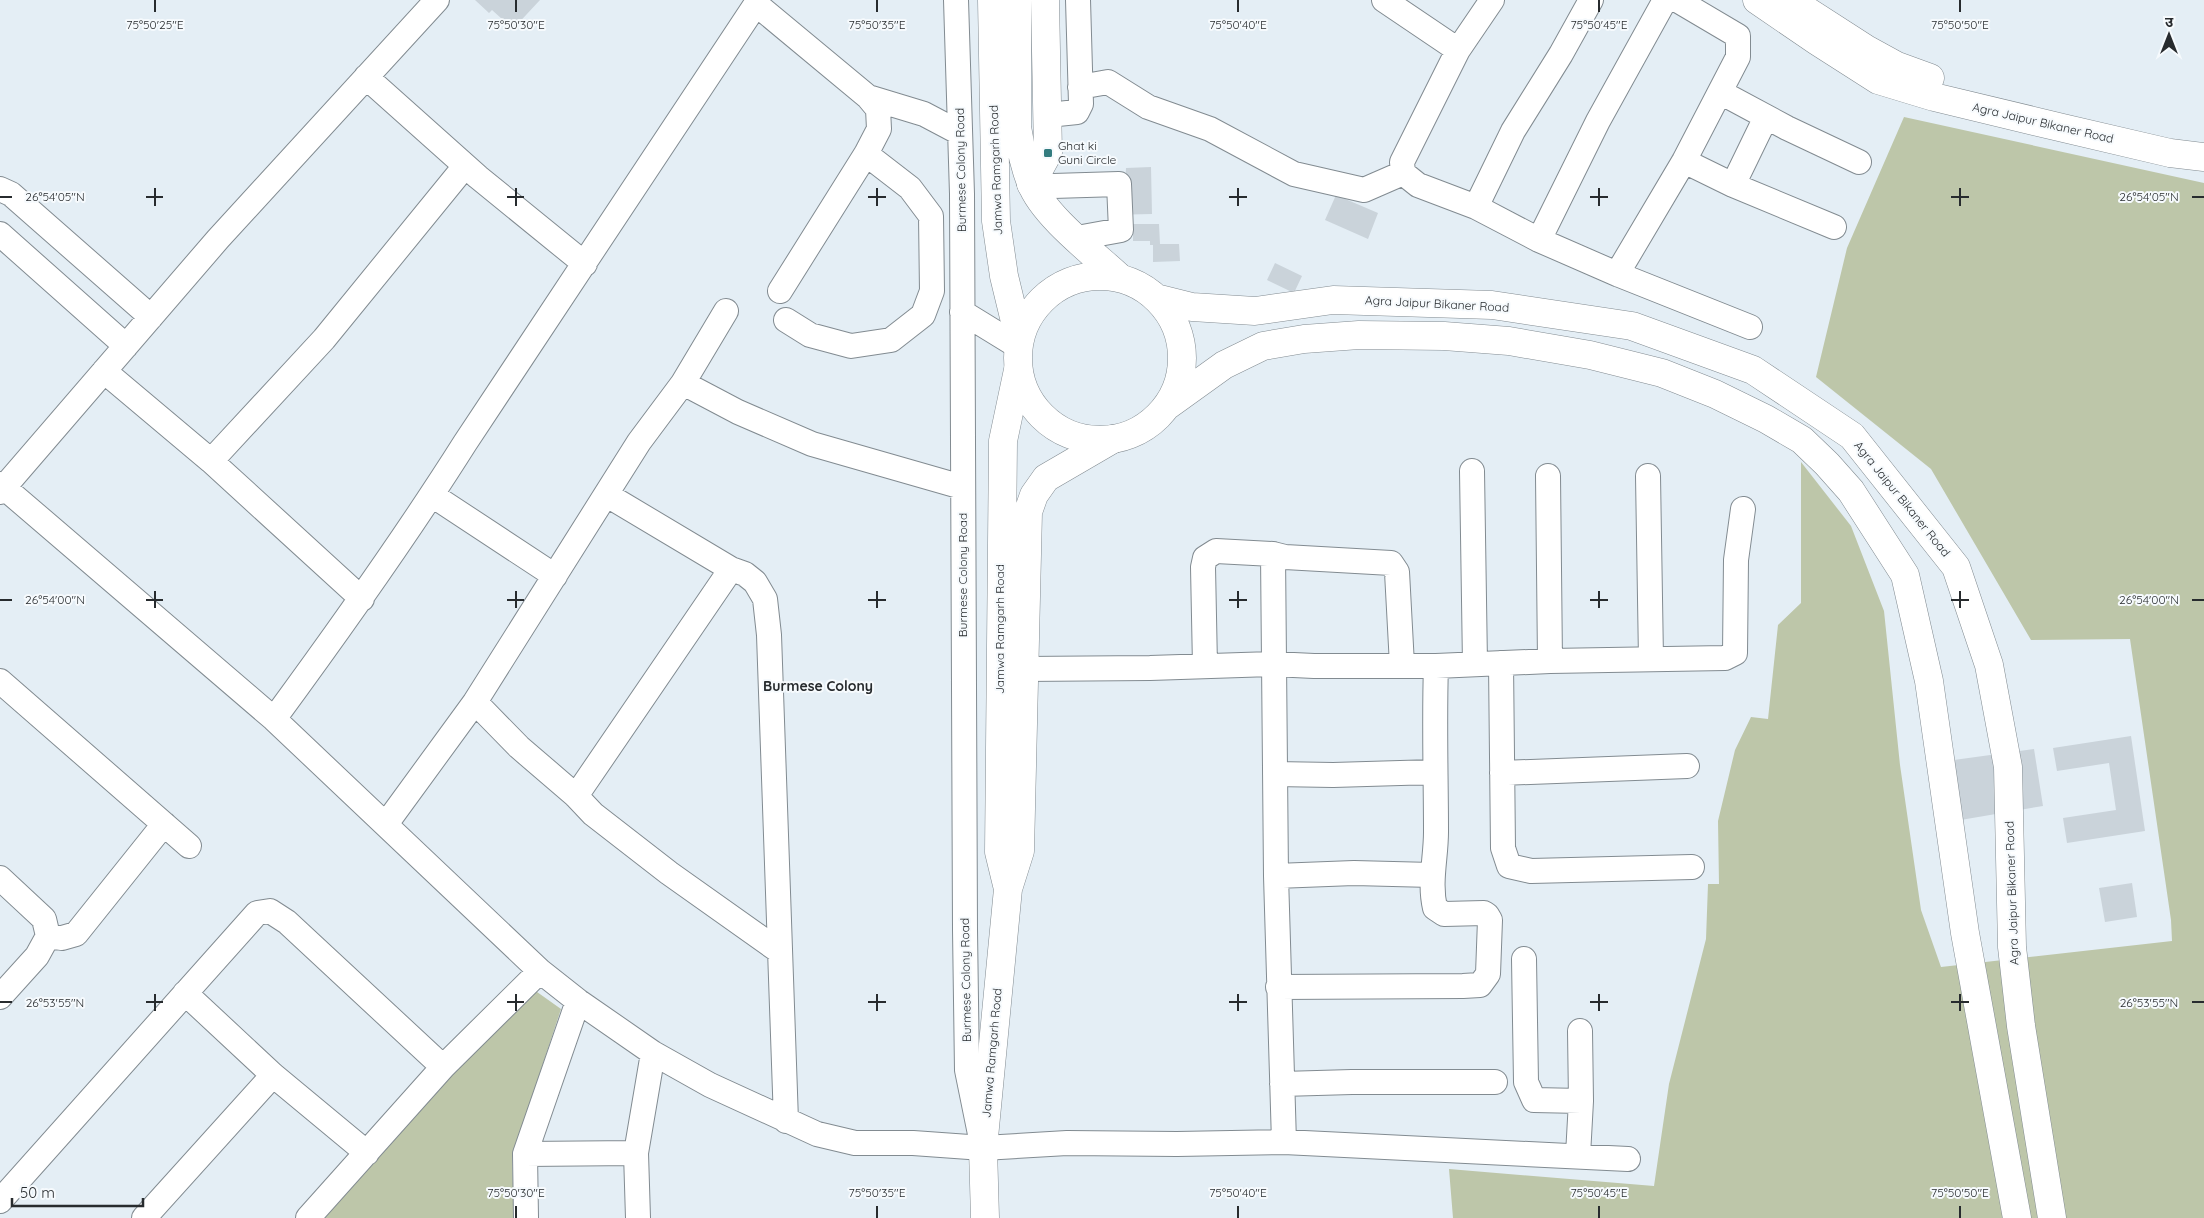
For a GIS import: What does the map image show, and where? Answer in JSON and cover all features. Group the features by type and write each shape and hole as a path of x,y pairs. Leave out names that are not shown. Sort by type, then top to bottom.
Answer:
{"main road":[{"name":"Jamwa Ramgarh Road","path":"992,0 996,221 1004,276 1019,352 1003,441 1001,504 998,852 1008,889"},
{"path":"1017,0 1016,90 1020,143 1031,184 1044,206 1077,238 1119,277 1149,291 1171,314 1182,345 1180,377 1167,406"},
{"path":"1031,184 1048,153 1045,0"},
{"name":"Agra Jaipur Bikaner Road","path":"1757,0 1878,80 1934,97 2062,128 2170,153 2204,157"},
{"name":"Agra Jaipur Bikaner Road","path":"1790,0 1866,49 1898,66 1931,78 2018,102 2139,128 2204,138"},
{"path":"1119,277 1087,278 1057,287 1033,309 1019,352 1027,402 1051,427 1078,438 1113,439 1143,428 1167,406 1224,365 1263,346 1304,339 1359,335 1444,336 1509,341 1590,355 1662,373 1715,394 1766,419 1802,440 1827,464 1851,491 1905,575 1929,681 1965,933 2017,1218"},
{"name":"Agra Jaipur Bikaner Road","path":"1156,298 1192,307 1255,311 1333,300 1492,304 1632,326 1753,370 1852,436 1956,567 1989,665 2008,767 2012,947 2021,1026 2052,1218"},
{"name":"Jamwa Ramgarh Road","path":"985,1218 983,1148 1008,889 1020,851 1028,512 1034,495 1046,478 1113,439"}],"street":[{"path":"437,0 218,239 1,488 274,719 540,971 578,1001 653,1053 710,1085 817,1134 855,1143 913,1143 983,1148 1067,1143 1177,1144 1284,1142 1578,1155 1628,1159"},
{"name":"Burmese Colony Road","path":"956,0 962,312 967,1070 983,1148"},
{"path":"1048,115 1077,112 1081,104 1078,0"},
{"path":"1384,0 1458,50"},
{"path":"1492,0 1458,50 1402,162 1403,173 1418,185 1476,207 1539,240 1617,274 1750,327"},
{"path":"1476,207 1513,131 1591,0"},
{"path":"1539,240 1598,121 1665,0"},
{"path":"1617,274 1684,161 1738,58 1738,36 1677,0"},
{"path":"274,719 362,598 432,495 585,264 755,1 868,98 878,109 879,129 866,154 780,291"},
{"path":"366,77 465,166 585,264"},
{"path":"1080,87 1108,82 1148,107 1210,129 1294,174 1364,190 1403,173"},
{"path":"1720,92 1766,117 1859,162"},
{"path":"868,98 924,114 960,133"},
{"path":"1733,185 1766,117"},
{"path":"786,320 810,335 851,346 891,340 923,315 932,291 931,216 910,188 866,154"},
{"path":"1684,161 1733,185 1834,227"},
{"path":"211,461 324,339 465,166"},
{"path":"1031,184 1053,186 1119,184 1121,230 1077,238"},
{"path":"0,188 11,194 151,317"},
{"path":"0,234 126,346"},
{"path":"386,824 475,702 639,442 683,383 726,311"},
{"path":"962,312 1019,352"},
{"path":"104,371 211,461 362,598"},
{"path":"683,383 738,412 812,444 962,487"},
{"path":"1472,471 1475,664"},
{"path":"1548,476 1550,660"},
{"path":"1648,476 1651,658"},
{"path":"432,495 555,576"},
{"path":"606,495 731,569 745,574 755,582 765,599 772,706 786,1121"},
{"path":"1024,669 1273,664 1436,666 1550,660 1725,658 1735,653 1736,560 1742,509"},
{"path":"1206,666 1203,567 1205,558 1216,551 1273,554 1285,557 1390,562 1397,572 1402,665"},
{"path":"1273,554 1278,987 1284,1142"},
{"path":"576,796 731,569"},
{"path":"1501,664 1503,848 1509,866 1531,871 1692,867"},
{"path":"1278,987 1480,985 1488,974 1490,920 1487,914 1444,914 1435,908 1432,893 1436,834 1434,772 1436,666"},
{"path":"0,681 188,846"},
{"path":"475,702 519,747 576,796 593,814 669,873 779,951"},
{"path":"1502,773 1687,766"},
{"path":"1275,774 1333,775 1434,772"},
{"path":"48,936 62,938 76,934 164,824"},
{"path":"1276,876 1354,873 1432,874"},
{"path":"0,878 44,919 48,936 38,956 0,997"},
{"path":"0,1201 257,913 270,911 287,922 443,1067"},
{"path":"1524,959 1526,1082 1534,1100 1581,1101"},
{"path":"308,1218 443,1067 540,971"},
{"path":"185,993 273,1076 367,1153"},
{"path":"526,1218 525,1154 578,1001"},
{"path":"1578,1155 1581,1101 1580,1031"},
{"path":"643,1217 636,1153 653,1053"},
{"path":"144,1218 273,1076"},
{"path":"1282,1084 1495,1082"},
{"path":"525,1154 636,1153"}],"green space":[{"path":"1904,117 2204,183 2204,1218 1453,1218 1449,1169 1654,1186 1669,1084 1706,939 1708,884 1719,884 1718,821 1735,750 1751,717 1768,719 1778,625 1801,603 1801,462 1851,526 1884,611 1900,765 1921,910 1941,967 2172,941 2171,920 2130,639 2031,640 1931,469 1816,377 1847,248"},
{"path":"530,987 561,1009 512,1158 514,1218 324,1218"}],"building":[{"path":"475,0 540,0 513,29 492,10 489,13"},
{"path":"1151,167 1152,214 1108,215 1125,190 1126,168"},
{"path":"1336,195 1378,213 1368,239 1325,220"},
{"path":"1133,224 1159,224 1160,244 1179,244 1180,261 1153,262 1153,245 1150,245 1150,241 1133,241"},
{"path":"1275,263 1302,276 1294,293 1267,280"},
{"path":"2131,736 2145,831 2067,843 2063,818 2116,810 2109,763 2057,771 2053,748"},
{"path":"2034,749 2043,806 1943,823 1932,763"},
{"path":"2132,883 2137,917 2105,922 2099,888"}],"place":[{"name":"Ghat ki Guni Circle","path":"1048,153"}],"district":[{"name":"Burmese Colony","path":"818,686"}]}
